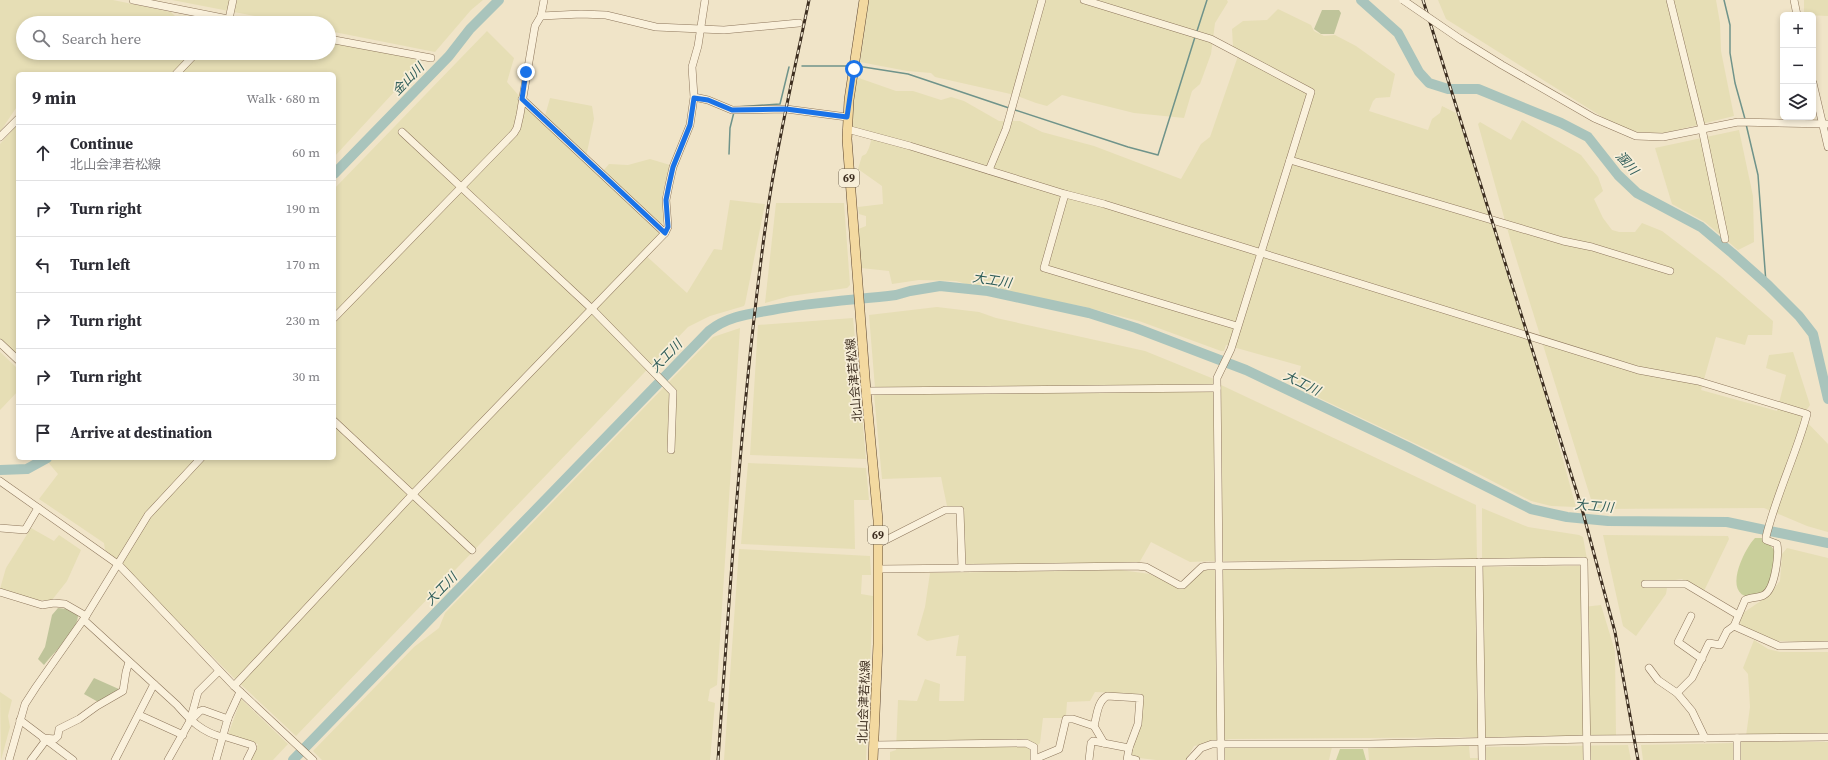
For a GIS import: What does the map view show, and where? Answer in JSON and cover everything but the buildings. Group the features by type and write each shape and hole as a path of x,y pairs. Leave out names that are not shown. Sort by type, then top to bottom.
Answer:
{"main road":[{"name":"北山会津若松線","path":"864,0 847,117 847,129 866,391 877,501 879,569 873,760"}],"street":[{"path":"133,0 205,16"},
{"path":"228,16 233,0"},
{"path":"336,316 514,133 517,128 535,26 541,16 544,0"},
{"path":"234,686 412,495 665,233 668,227 666,200 673,167 690,125 694,98 692,67 705,0"},
{"path":"989,170 1006,129 1042,0"},
{"path":"1084,0 1211,39 1311,92 1228,356 1217,378 1221,760"},
{"path":"1404,0 1460,38 1543,90 1602,123 1626,133 1646,138 1663,138 1738,122 1825,123"},
{"path":"1670,0 1702,129 1725,239"},
{"path":"1794,0 1796,12"},
{"path":"541,16 581,14 606,15 656,27 724,30 799,23"},
{"path":"336,39 431,58"},
{"path":"178,72 189,60"},
{"path":"1813,84 1825,123 1828,147"},
{"path":"694,98 708,100 735,110 786,109 847,117"},
{"path":"522,99 665,233"},
{"path":"0,137 16,121"},
{"path":"847,129 989,170 1065,194 1104,204 1260,254 1638,370 1698,381 1807,414 1770,520 1766,537 1766,540 1777,544 1778,551 1772,585 1764,596 1745,600 1734,626 1727,631 1720,645 1709,643 1692,678 1677,693"},
{"path":"402,132 592,309 673,392 671,450"},
{"path":"1290,160 1549,237 1592,247 1670,270"},
{"path":"1065,194 1044,268 1237,326"},
{"path":"0,343 16,358"},
{"path":"866,391 1217,388"},
{"path":"336,423 472,550"},
{"path":"9,760 20,720 26,704 36,687 85,618 148,515 199,460"},
{"path":"0,481 118,565 219,671 313,760"},
{"path":"0,528 25,530 38,508"},
{"path":"878,544 945,510 960,510 962,568"},
{"path":"879,569 1144,567 1179,585 1183,585 1202,567 1584,561 1587,760"},
{"path":"1479,562 1482,760"},
{"path":"1645,584 1686,584 1738,615"},
{"path":"0,592 42,605 54,603 65,604 85,618 129,662 177,705 190,721 211,734 252,745 253,748 247,760"},
{"path":"1691,616 1678,642 1702,659"},
{"path":"1734,626 1779,646 1828,645"},
{"path":"45,739 55,740 58,736 59,729 79,719 97,706 123,691 129,662"},
{"path":"1649,668 1658,680 1677,693 1692,711 1705,738"},
{"path":"168,760 190,721 198,692 219,671"},
{"path":"115,760 154,684"},
{"path":"216,760 228,719 240,692"},
{"path":"1094,726 1098,709 1104,698 1107,696 1140,698 1138,724 1129,748 1128,759 1136,760"},
{"path":"190,721 203,710 228,719"},
{"path":"139,715 182,735"},
{"path":"874,745 1026,744 1034,747 1034,759 1059,749 1066,719 1073,719 1094,726 1104,743"},
{"path":"20,720 73,760"},
{"path":"1190,760 1201,748 1212,744 1370,744 1587,739 1828,737"},
{"path":"1737,738 1738,760"},
{"path":"31,760 45,739"},
{"path":"1089,760 1091,742 1094,741 1129,748"}],"shaded area":[{"path":"0,0 113,0 171,12 175,16 16,16 16,60 336,60 336,41 421,59 419,65 336,155 336,72 16,72 16,108 0,132"},
{"path":"172,0 483,0 471,10 435,52 336,32 336,16 254,16"},
{"path":"869,0 1227,0 1228,2 1215,23 1211,54 1200,84 1192,91 1184,118 1134,113 1062,95 1047,106 1015,95 935,77 931,73 907,71 860,62"},
{"path":"1438,0 1716,0 1720,23 1721,51 1734,116 1665,133 1638,132 1615,125 1446,19"},
{"path":"1804,0 1828,0 1828,16 1816,16 1816,12 1804,12"},
{"path":"1278,9 1311,25 1314,31 1324,36 1335,35 1356,46 1395,74 1390,97 1376,98 1373,101 1369,111 1428,130 1432,119 1440,113 1442,106 1456,113 1493,219 1528,333 1576,507 1551,506 1531,501 1467,468 1296,387 1301,366 1226,345 1224,351 1221,351 1139,321 1081,306 973,286 956,281 919,280 892,284 889,271 861,268 856,230 866,226 866,216 859,214 858,207 883,204 882,186 858,169 862,156 866,154 869,148 873,134 850,128 856,77 896,91 913,91 941,100 951,97 964,101 999,121 1020,121 1042,132 1094,146 1181,179 1201,144 1210,137 1238,56 1233,47 1232,29 1243,21 1267,20"},
{"path":"487,31 514,58 507,82 543,123 550,98 592,106 594,119 586,157 603,171 609,164 628,165 650,159 670,165 662,197 663,221 660,234 642,252 687,293 714,249 722,250 730,200 765,204 744,306 710,316 688,327 296,736 233,677 123,566 105,550 104,543 39,499 58,474 47,461 49,460 336,460 336,187"},
{"path":"1522,120 1581,155 1598,177 1603,191 1594,199 1603,218 1612,230 1619,232 1635,232 1642,223 1662,231 1721,276 1773,321 1772,335 1748,335 1745,345 1716,337 1701,390 1777,411 1786,375 1766,368 1769,355 1793,352 1810,405 1802,417 1828,444 1828,532 1807,526 1764,508 1594,509 1511,242 1478,124 1480,122 1511,140"},
{"path":"16,126 16,356 0,341 0,144"},
{"path":"1739,130 1753,196 1754,242 1738,250 1705,222 1672,204 1655,148"},
{"path":"776,203 844,203 850,285 847,288 790,296 765,303"},
{"path":"937,307 979,312 996,318 1145,351 1214,379 1214,386 875,388 869,315"},
{"path":"853,318 866,459 750,455 758,325"},
{"path":"740,328 717,685 710,689 708,701 715,703 710,760 322,760 313,751 414,647 439,628 445,613 713,337"},
{"path":"0,352 16,367 16,393 0,410"},
{"path":"1221,385 1476,505 1477,559 1223,561"},
{"path":"1214,391 1215,561 1190,562 1151,542 1139,563 966,564 963,507 947,506 941,477 882,479 874,394"},
{"path":"748,463 866,468 869,500 854,500 855,549 741,544"},
{"path":"1482,508 1528,527 1579,535 1583,537 1587,559 1482,559"},
{"path":"31,528 54,541 59,535 81,550 67,581 52,600 31,600 0,589 6,568"},
{"path":"1603,535 1728,536 1729,539 1703,593 1682,579 1668,581 1666,594 1636,636 1623,626"},
{"path":"1787,548 1828,558 1828,642 1775,641 1742,627 1740,622 1743,613 1768,596 1780,581 1782,554"},
{"path":"739,549 870,556 871,575 862,575 861,594 873,596 866,760 724,760"},
{"path":"1581,566 1583,607 1601,605 1615,651 1616,736 1230,739 1194,746 1186,760 1156,760 1131,757 1142,722 1142,694 1095,692 1090,701 1067,702 1066,715 1063,718 1043,718 1040,743 1032,750 1031,760 890,760 890,752 896,750 898,700 917,701 925,679 940,684 939,701 964,701 966,656 956,656 959,635 927,641 917,635 925,607 930,573 1121,570 1150,574 1181,589 1187,586 1202,571 1209,569"},
{"path":"1754,640 1768,649 1780,652 1828,652 1828,734 1746,736 1750,707 1748,674 1743,668"},
{"path":"0,692 12,700 8,716 10,727 1,760"},
{"path":"241,699 288,744 273,760 251,760 258,744 228,735"},
{"path":"1741,742 1828,742 1828,760 1643,760 1641,745 1733,743 1735,746 1740,745"},
{"path":"1628,745 1631,760 1369,760 1368,747 1469,746 1470,758 1485,758 1485,748 1487,747"},
{"path":"1332,747 1329,760 1225,760 1225,748"}],"green space":[{"path":"1322,10 1339,10 1341,13 1334,34 1321,34 1314,29"},
{"path":"1755,538 1765,538 1774,550 1776,578 1758,597 1749,597 1739,592 1737,577 1746,550"},
{"path":"58,608 67,609 78,614 77,620 75,627 65,641 44,665 38,659 45,647 52,615"},
{"path":"94,678 121,690 100,703 84,694"},
{"path":"1340,749 1363,749 1366,760 1336,760"}],"waterway":[{"name":"金山川","path":"336,172 449,56 470,29 499,0"},
{"path":"1197,31 1207,0"},
{"name":"溷川","path":"1361,0 1398,33 1419,72 1429,83 1448,89 1478,89 1561,123 1588,137 1618,175 1637,193 1701,227 1732,253 1768,285 1799,316 1813,334 1828,399"},
{"path":"1724,0 1730,25 1730,53 1735,83 1745,119"},
{"path":"1015,110 1128,147 1158,155 1195,37"},
{"path":"802,66 852,66"},
{"path":"857,66 908,74 1009,108"},
{"path":"736,107 780,104 789,67"},
{"path":"729,154 730,128 734,112"},
{"path":"1746,124 1758,175 1766,283"},
{"name":"大工川","path":"293,760 709,331 716,326 739,316 803,305 896,295 940,286 988,291 1089,313 1136,328 1246,370 1408,447 1531,509 1567,517 1608,521 1727,522 1828,543"},
{"name":"金山川","path":"0,470 27,469 43,460"}],"railway":[{"path":"718,760 738,484 759,277 768,208 777,156 809,0"},
{"path":"1423,0 1582,509 1615,632 1638,760"}],"route":[{"path":"526,72 522,99 665,233 668,227 666,200 669,185 673,167 690,125 694,98 708,100 732,110 786,109 847,117 854,69"}]}
